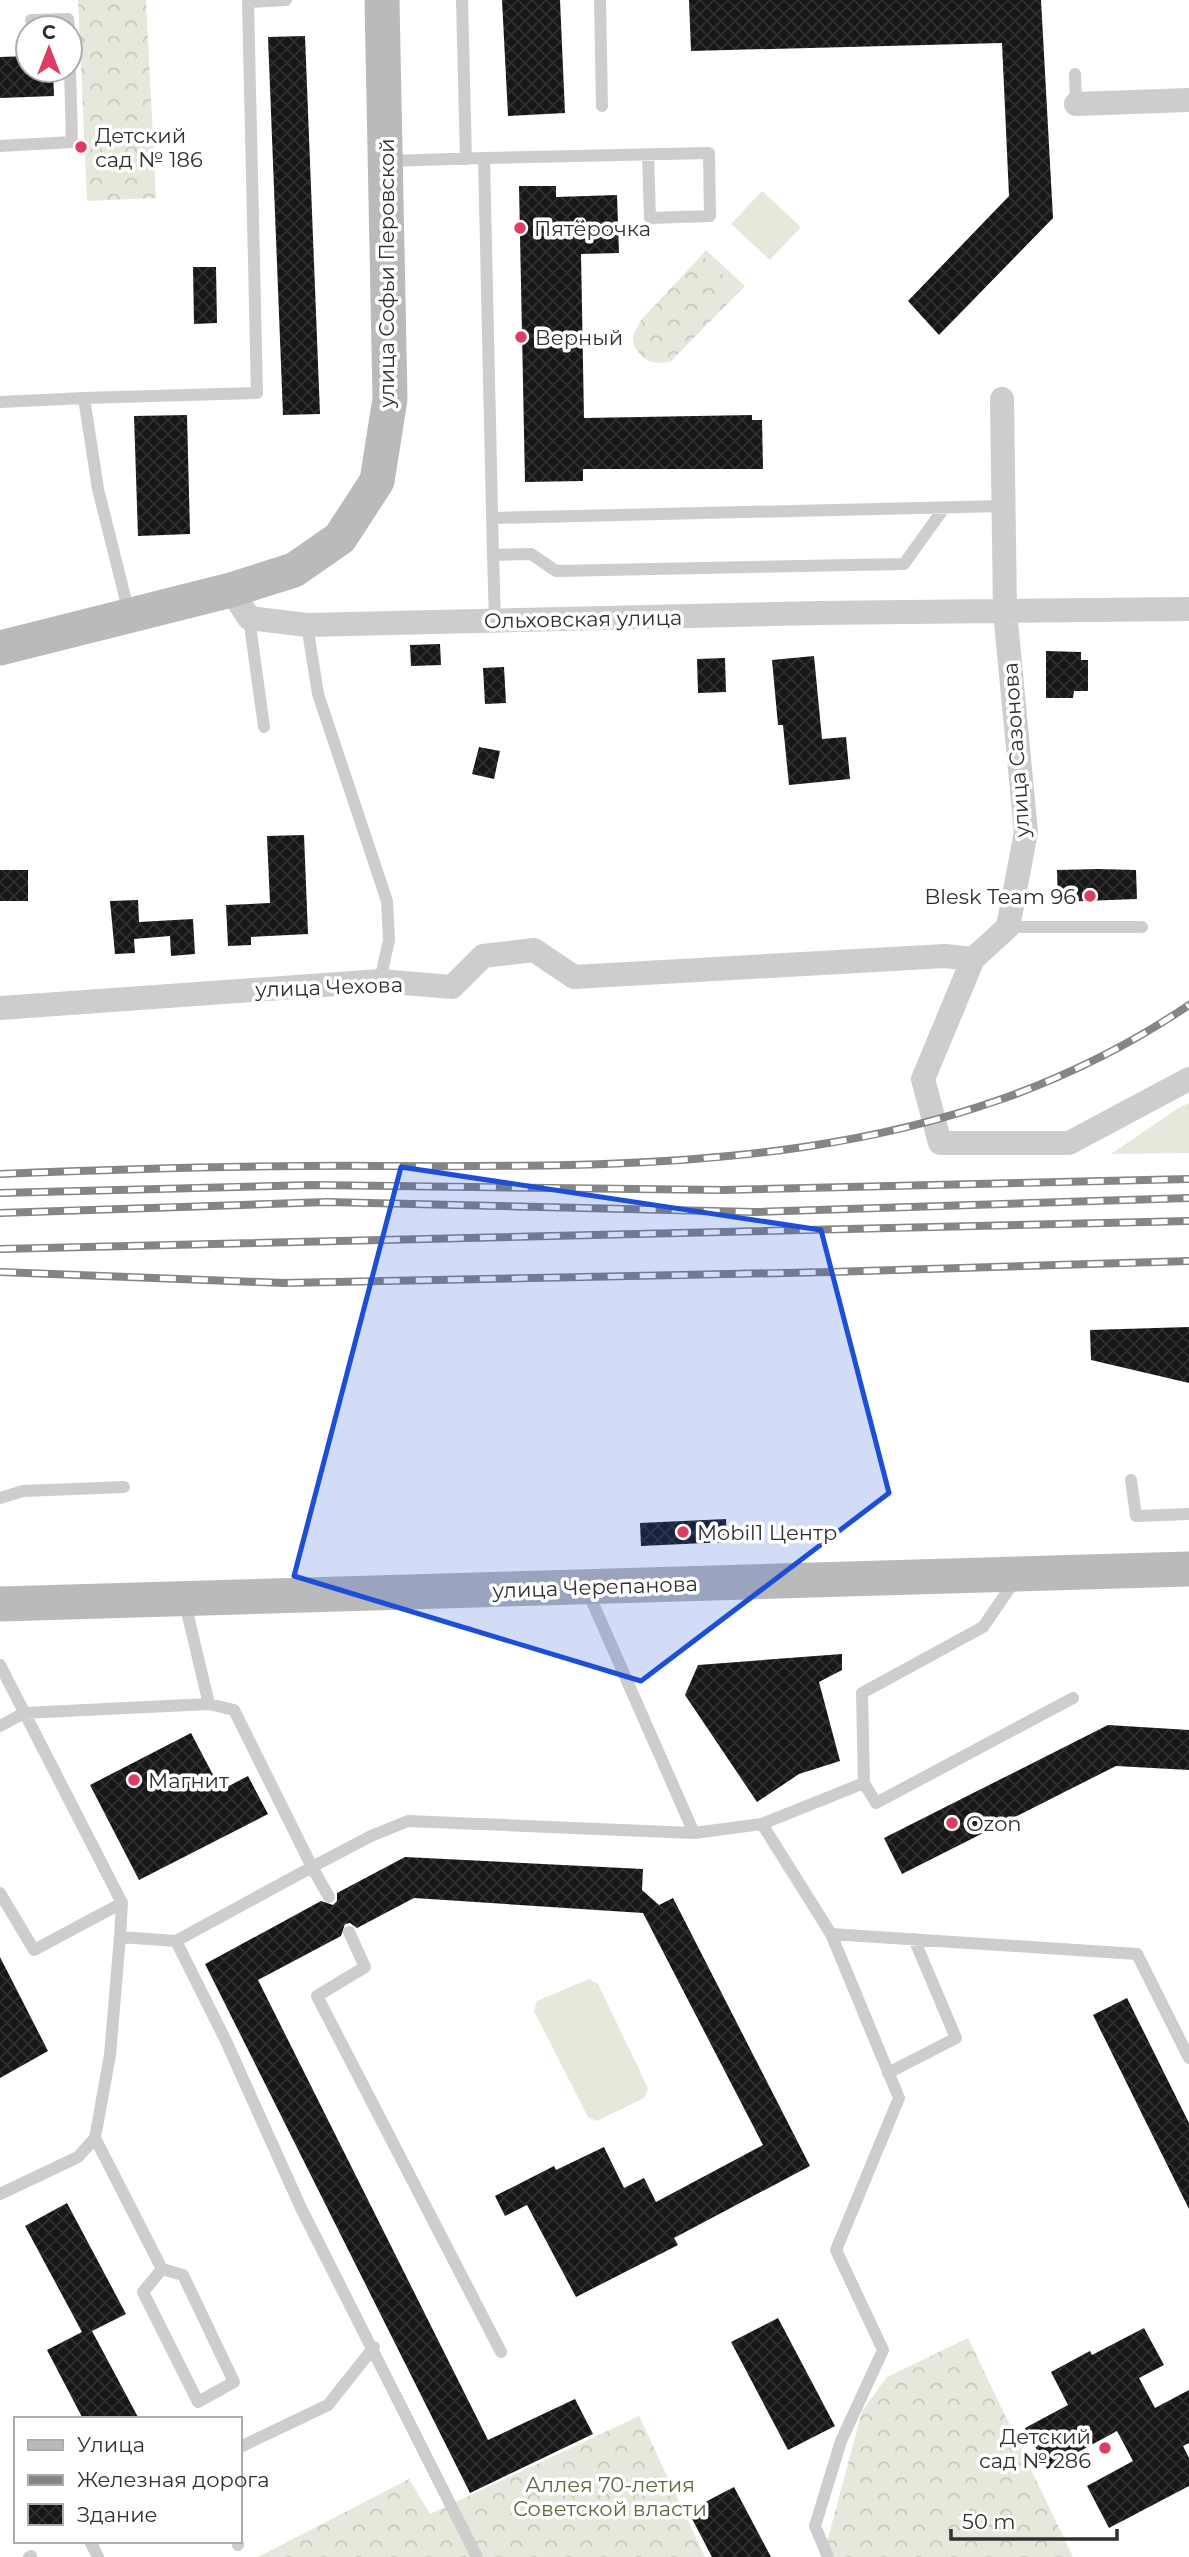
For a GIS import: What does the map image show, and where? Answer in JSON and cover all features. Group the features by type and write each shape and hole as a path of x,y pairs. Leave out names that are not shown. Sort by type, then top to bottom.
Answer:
{"main road":[{"name":"улица Софьи Перовской","path":"240,604 340,538 377,481 390,399 382,0"},
{"name":"Ольховская улица","path":"0,648 129,614 240,604"},
{"name":"улица Черепанова","path":"0,1604 1189,1569"}],"street":[{"path":"1076,104 1189,100"},
{"name":"улица Сазонова","path":"1002,399 1005,611 1026,832 1008,927"},
{"name":"Ольховская улица","path":"240,604 307,625 1189,609"},
{"path":"1008,927 973,959 923,1079 940,1143 1069,1143 1189,1079"},
{"name":"улица Чехова","path":"0,1008 380,981 452,986 483,956 534,950 574,977 945,956 973,959"}],"lane":[{"path":"0,402 257,393 248,1 286,0"},
{"path":"462,0 466,159"},
{"path":"600,0 603,106"},
{"path":"1075,74 1076,104"},
{"path":"0,146 72,142 70,84"},
{"path":"387,161 709,153 710,216 650,218 648,155"},
{"path":"484,158 495,621"},
{"path":"84,398 98,489 129,614"},
{"path":"492,518 1003,506"},
{"path":"493,555 531,554 556,571 904,564 944,508"},
{"path":"240,604 264,727"},
{"path":"307,625 318,694 387,901 389,940 380,981"},
{"path":"1008,927 1142,927"},
{"path":"1131,1480 1136,1516 1189,1514"},
{"path":"0,1498 23,1490 124,1487"},
{"path":"1018,1574 983,1627 862,1693 864,1783 876,1802 1073,1698"},
{"path":"585,1586 694,1832"},
{"path":"184,1599 209,1704"},
{"path":"0,1665 122,1903 110,2055 95,2138 78,2157 0,2194"},
{"path":"0,1726 24,1713 209,1704 234,1710 329,1897"},
{"path":"120,1937 176,1941 371,1836 408,1821 694,1832 762,1824 864,1783"},
{"path":"762,1824 831,1934 899,2098 836,2250 883,2350 841,2441 814,2526 828,2557"},
{"path":"0,1893 34,1950 122,1903"},
{"path":"349,1932 365,1968 317,1996 501,2352"},
{"path":"831,1934 1137,1954 1189,2058"},
{"path":"888,2073 956,2038 914,1939"},
{"path":"176,1941 226,2041 301,2208 374,2347 477,2557"},
{"path":"95,2138 162,2269 183,2275 234,2382 198,2402 143,2292 162,2269"},
{"path":"242,2446 328,2405 374,2347"}],"highlighted area":[{"path":"401,1167 821,1230 889,1493 641,1681 294,1576"}],"green space":[{"path":"78,0 146,0 156,198 87,201 82,84 84,84 84,14 79,14"},
{"path":"762,191 801,227 770,260 731,224"},
{"path":"706,250 745,286 740,291 702,255"},
{"path":"702,255 740,291 671,361 649,361 634,345 633,336 641,320"},
{"path":"1189,1103 1189,1153 1111,1154 1177,1109"},
{"path":"589,1979 598,1984 648,2088 644,2098 597,2121 588,2117 534,2011 537,2001"},
{"path":"968,2338 1073,2557 823,2557 862,2411 887,2377"},
{"name":"Аллея 70-летия Советской власти","path":"639,2416 705,2557 258,2557 409,2479 430,2514"}],"building":[{"path":"502,0 560,0 565,113 508,116"},
{"path":"689,0 1041,0 1053,218 939,335 908,301 1009,196 1002,43 691,51"},
{"path":"305,36 320,414 283,415 268,37"},
{"path":"14,56 14,84 54,84 54,96 0,98 0,57"},
{"path":"519,186 556,186 556,197 617,195 619,253 581,254 584,418 752,415 752,420 762,420 763,469 583,469 583,481 525,482"},
{"path":"193,267 216,267 217,323 194,324"},
{"path":"187,415 190,534 138,536 134,416"},
{"path":"440,644 441,665 411,666 410,645"},
{"path":"1046,651 1081,652 1081,660 1088,660 1088,691 1074,691 1073,698 1046,698"},
{"path":"814,656 822,739 846,737 850,779 789,785 783,725 778,725 772,660"},
{"path":"725,658 726,692 698,693 697,659"},
{"path":"504,667 506,703 485,704 483,668"},
{"path":"479,747 500,751 494,779 472,774"},
{"path":"304,835 308,934 251,937 251,945 228,946 226,905 270,903 267,836"},
{"path":"0,870 28,870 28,901 0,901"},
{"path":"1057,870 1136,870 1137,899 1058,902"},
{"path":"138,900 139,922 193,919 195,954 171,956 170,936 134,939 135,953 115,954 110,901"},
{"path":"1189,1327 1189,1383 1091,1360 1090,1330"},
{"name":"Mobil1 Центр","path":"726,1519 727,1542 641,1546 640,1523"},
{"path":"842,1654 842,1670 819,1682 840,1761 799,1774 757,1802 685,1695 698,1665"},
{"path":"1108,1725 1189,1730 1189,1770 1116,1766 902,1874 884,1838"},
{"path":"191,1733 221,1790 248,1776 268,1814 139,1880 90,1785"},
{"path":"405,1857 643,1869 642,1890 659,1905 673,1898 810,2166 674,2238 678,2245 576,2297 527,2205 505,2216 495,2196 554,2166 556,2170 604,2147 624,2188 644,2178 656,2202 763,2145 643,1913 414,1898 357,1928 350,1923 345,1924 341,1936 258,1980 488,2440 575,2399 593,2434 470,2493 205,1964 321,1901 333,1905 337,1901 337,1893"},
{"path":"0,1957 48,2051 0,2078"},
{"path":"1127,1998 1189,2123 1189,2209 1093,2015"},
{"path":"67,2203 126,2314 92,2331 138,2417 82,2417 47,2350 82,2332 25,2226"},
{"path":"778,2318 835,2426 788,2450 731,2342"},
{"path":"1144,2328 1164,2365 1139,2378 1155,2408 1189,2390 1189,2443 1183,2446 1189,2458 1189,2486 1109,2528 1087,2486 1133,2461 1117,2431 1047,2469 1025,2428 1068,2405 1051,2372 1090,2351 1092,2355"},
{"path":"734,2487 771,2557 712,2557 688,2511"}],"railway":[{"path":"0,1174 237,1167 591,1164 696,1159 799,1148 900,1129 999,1100 1096,1059 1189,1005"},
{"path":"0,1193 313,1185 722,1190 1189,1179"},
{"path":"0,1213 327,1202 754,1212 1189,1198"},
{"path":"0,1249 1189,1221"},
{"path":"0,1272 284,1283 831,1272 1189,1261"}],"place":[{"name":"Детский сад № 186","path":"81,147"},
{"name":"Пятёрочка","path":"520,228"},
{"name":"Верный","path":"521,337"},
{"name":"Blesk Team 96","path":"1090,896"},
{"name":"Mobil1 Центр","path":"683,1532"},
{"name":"Магнит","path":"134,1780"},
{"name":"Ozon","path":"952,1823"},
{"name":"Детский сад № 286","path":"1105,2448"}]}
